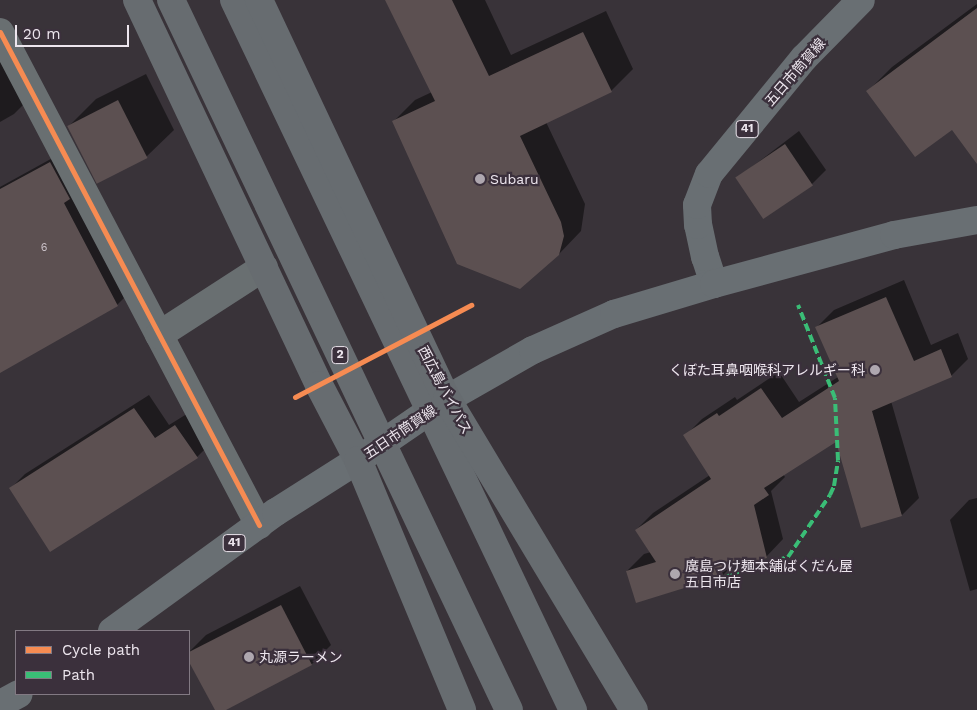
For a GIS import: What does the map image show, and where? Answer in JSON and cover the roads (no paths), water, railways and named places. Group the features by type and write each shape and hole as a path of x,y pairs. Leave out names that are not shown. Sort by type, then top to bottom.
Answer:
{"highway":[{"name":"2","path":"137,0 319,384 358,460 462,710"},
{"name":"2","path":"171,0 509,710"},
{"name":"西広島バイパス","path":"234,0 572,710"},
{"name":"西広島バイパス","path":"259,0 447,400 634,710"}],"main road":[{"name":"五日市筒賀線","path":"714,284 704,256 698,226 697,205 701,190 709,174 804,58 861,0"},
{"name":"五日市筒賀線","path":"113,630 260,525 447,400 533,350 614,314 714,284 894,235 977,220"},
{"path":"0,704 17,695"}],"street":[{"path":"0,32 260,525"},
{"path":"159,335 264,267"}],"place":[{"name":"Subaru","path":"480,179"},
{"name":"くぼた耳鼻咽喉科アレルギー科","path":"875,370"},
{"name":"廣島つけ麺本舗ばくだん屋 五日市店","path":"675,574"},
{"name":"丸源ラーメン","path":"249,657"}]}
